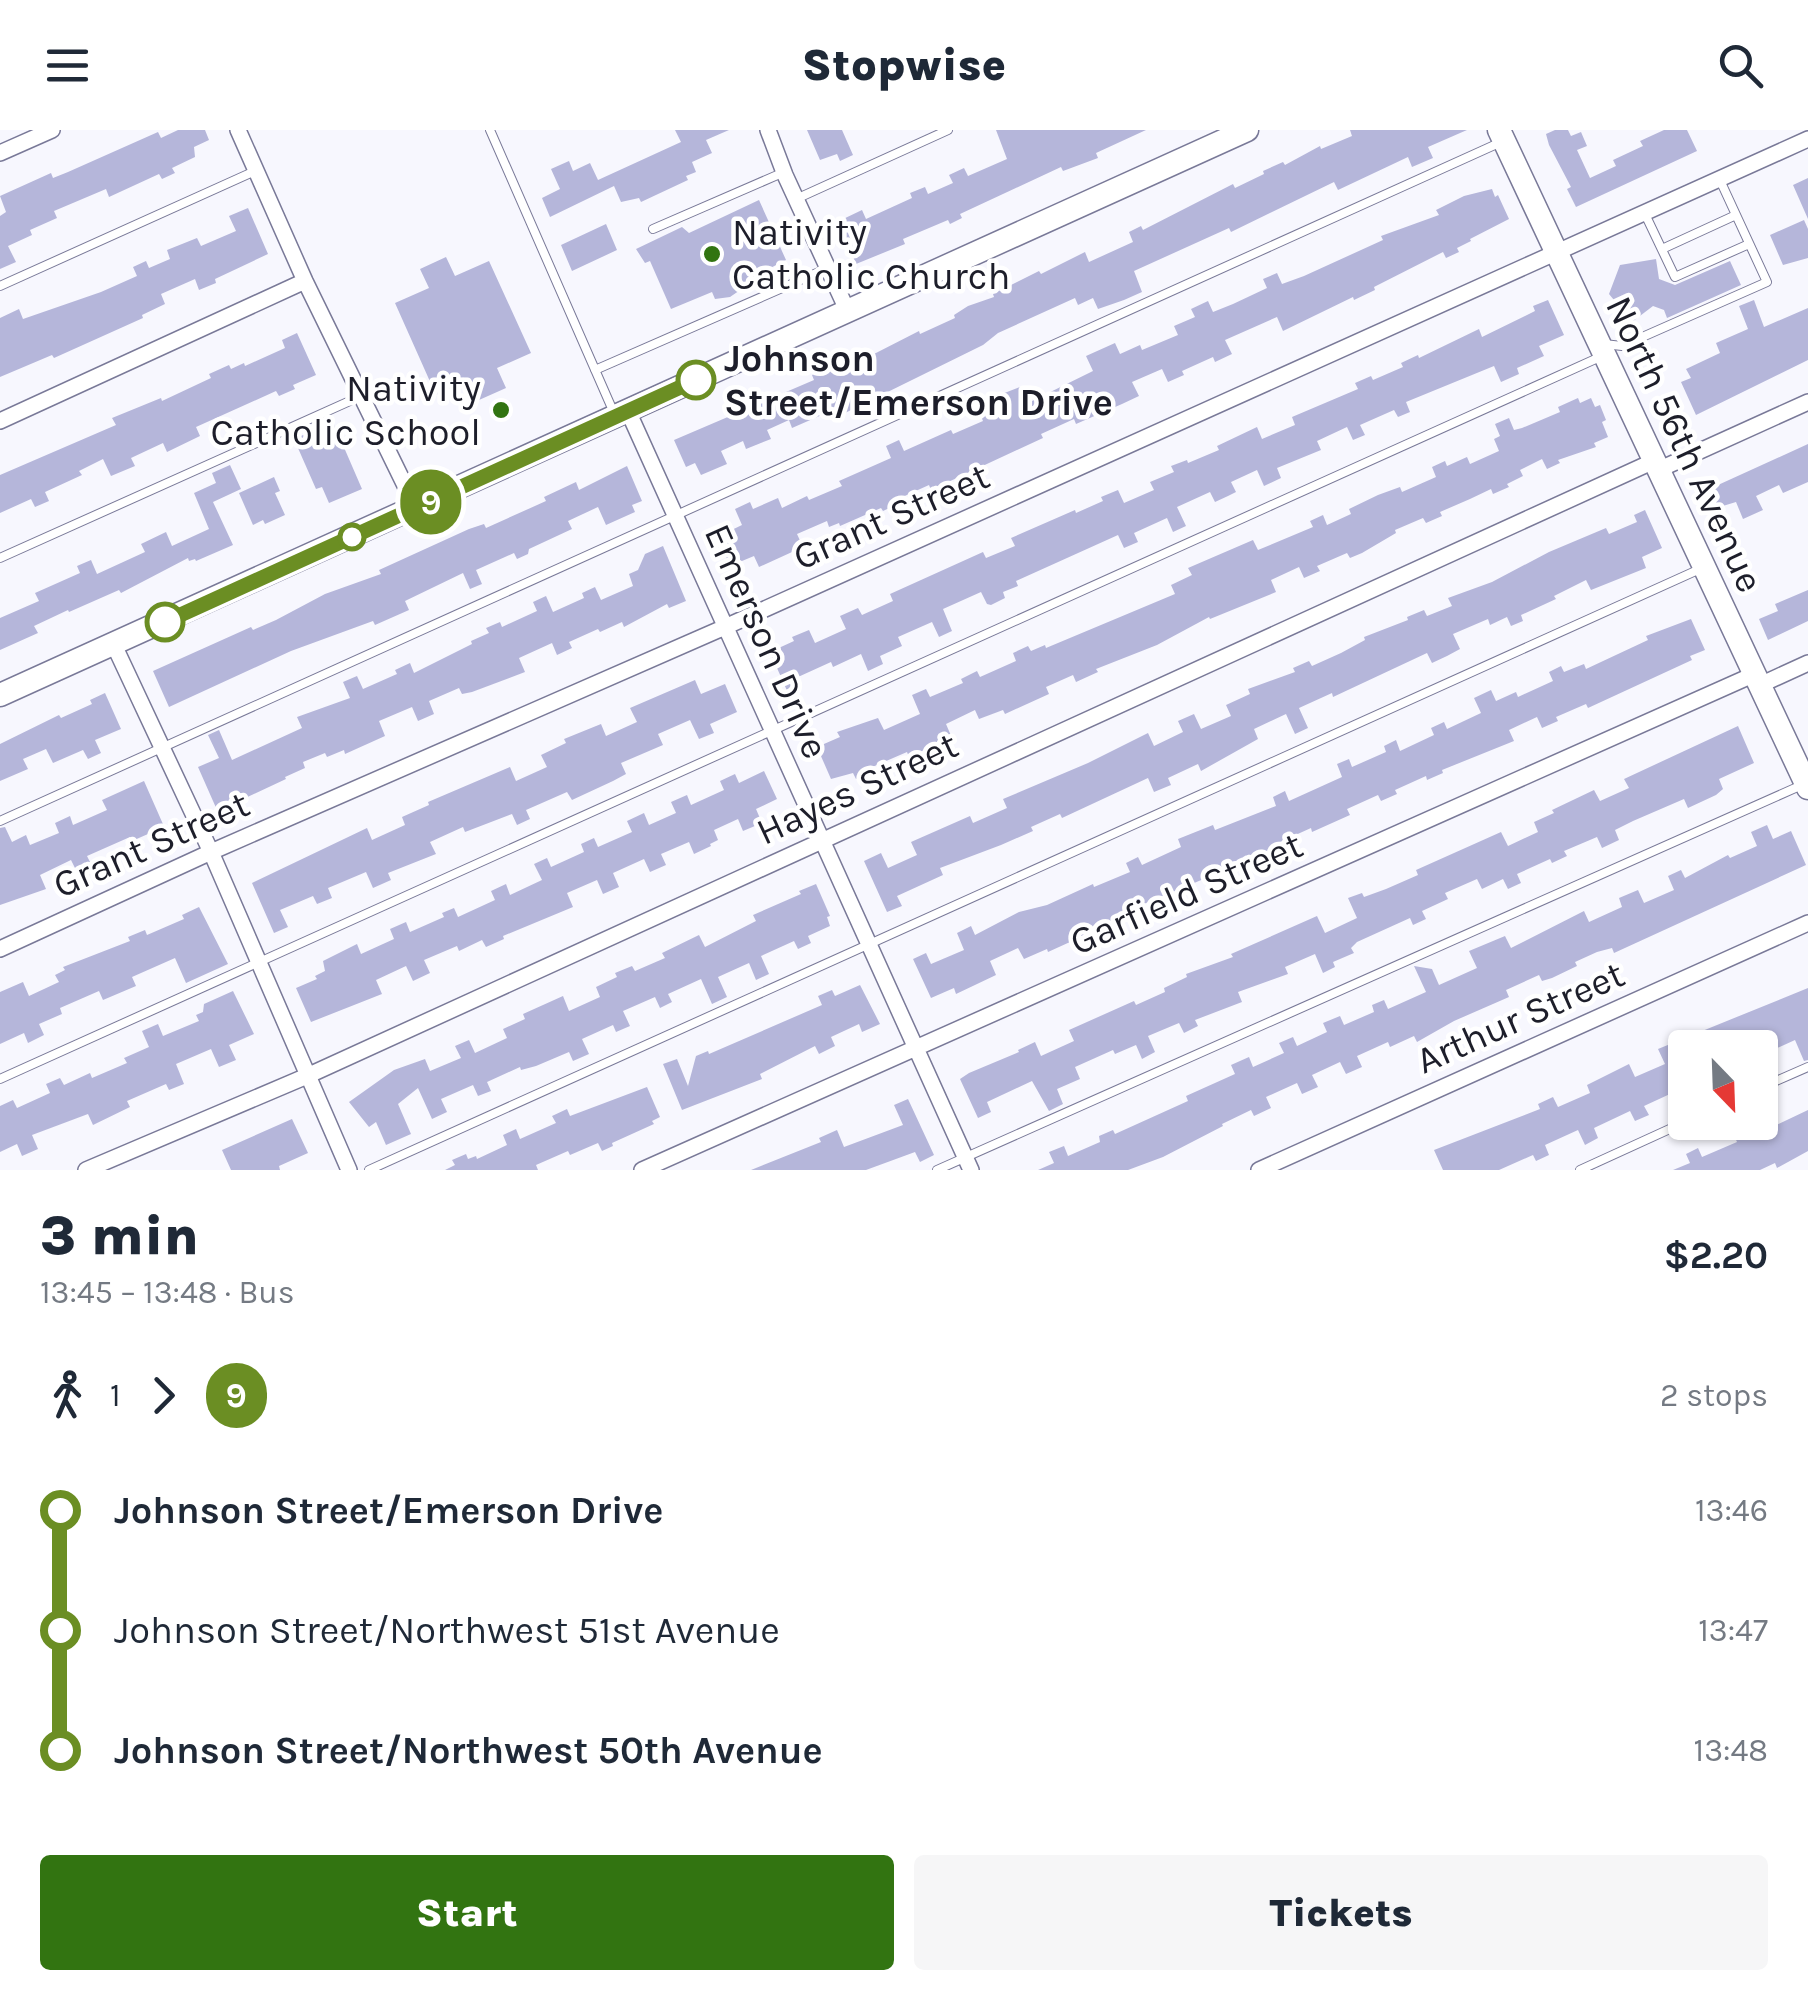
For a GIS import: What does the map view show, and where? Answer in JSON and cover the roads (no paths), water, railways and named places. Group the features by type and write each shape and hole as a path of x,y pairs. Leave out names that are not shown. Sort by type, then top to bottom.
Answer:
{"street":[{"path":"0,153 52,130"},
{"path":"238,130 416,508"},
{"path":"768,130 848,312"},
{"path":"0,695 1247,130"},
{"name":"North 56th Avenue","path":"1504,134 1807,785"},
{"name":"Grant Street","path":"0,949 211,852 725,628 1808,139"},
{"path":"0,421 306,281"},
{"name":"Hayes Street","path":"86,1170 306,1076 822,840 1656,466 1808,402"},
{"name":"Emerson Drive","path":"622,414 676,518 969,1164"},
{"path":"114,645 211,852 349,1170"},
{"name":"Garfield Street","path":"642,1170 1757,679 1808,663"},
{"name":"Arthur Street","path":"1260,1170 1808,923"}],"lane":[{"path":"490,130 595,370 622,414"},
{"path":"796,199 948,130"},
{"path":"0,822 676,518 1504,134"},
{"path":"0,286 256,170"},
{"path":"654,229 784,172"},
{"path":"0,1079 1602,349 1622,346 1767,282 1719,178"},
{"path":"1644,212 1675,277 1749,244"},
{"path":"1662,249 1736,215"},
{"path":"595,370 828,268"},
{"path":"0,558 361,396"},
{"path":"369,1170 1704,567"},
{"path":"937,1170 969,1164 1807,785"},
{"path":"1778,1080 1808,1066"},
{"path":"1580,1170 1668,1130"}],"place":[{"name":"Nativity Catholic Church","path":"712,254"},
{"name":"Johnson Street/Emerson Drive","path":"696,380"},
{"name":"Nativity Catholic School","path":"501,410"}]}
